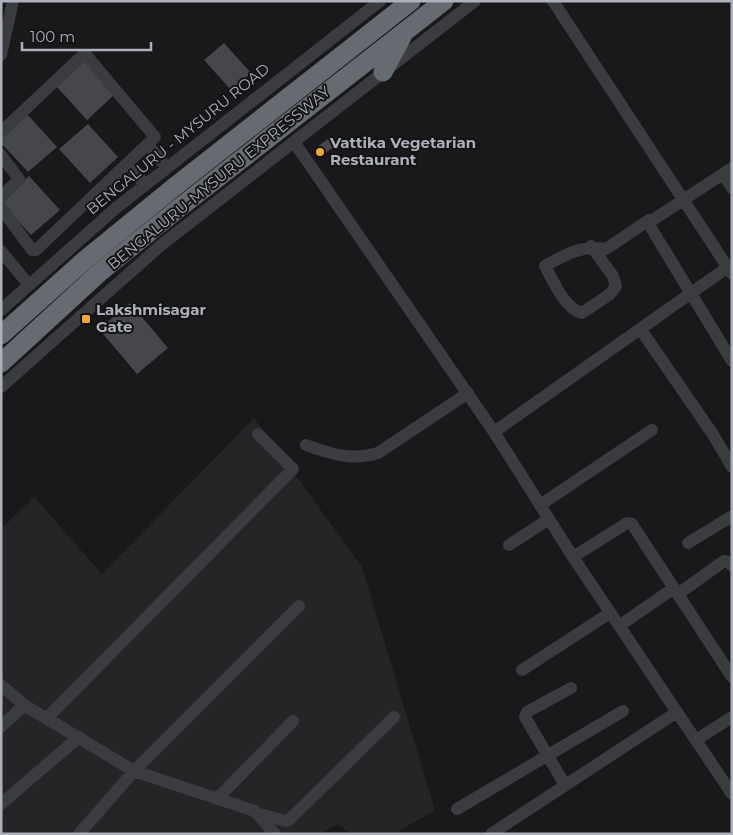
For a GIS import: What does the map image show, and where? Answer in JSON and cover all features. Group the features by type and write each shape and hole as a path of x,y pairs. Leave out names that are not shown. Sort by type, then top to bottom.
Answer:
{"highway":[{"name":"BENGALURU-MYSURU EXPRESSWAY","path":"5,329 86,259 173,188 411,1"},
{"name":"BENGALURU-MYSURU EXPRESSWAY","path":"1,363 100,273 444,1"},
{"path":"383,72 405,31"}],"street":[{"path":"1,56 13,1"},
{"name":"BENGALURU - MYSURU ROAD","path":"1,310 82,238 167,168 380,1"},
{"path":"1,387 160,246 474,1"},
{"path":"494,432 692,294 730,271 686,200 554,1"},
{"path":"1,132 83,55 87,56 155,137 36,250 32,250 1,208"},
{"path":"294,142 494,432 573,557 732,794"},
{"path":"148,145 167,168"},
{"path":"1,155 19,179 1,197"},
{"path":"128,163 145,186"},
{"path":"591,246 613,276 616,286 610,294 582,313 574,311 566,302 545,266 578,248 591,246 606,249 649,220 686,200 727,171 732,188"},
{"path":"649,220 648,226 732,360"},
{"path":"1,251 29,285"},
{"path":"641,330 712,433 732,466"},
{"path":"306,445 336,455 353,457 372,455 392,445 468,394"},
{"path":"540,505 652,430"},
{"path":"47,718 294,469 258,434"},
{"path":"688,543 732,516"},
{"path":"509,545 549,519"},
{"path":"573,557 630,522 732,677"},
{"path":"619,626 724,561 729,562 732,566"},
{"path":"79,834 134,771 299,606"},
{"path":"522,670 610,613"},
{"path":"1,685 24,705 134,771 259,814 286,821 394,717"},
{"path":"565,785 525,716 527,712 571,688"},
{"path":"1,728 24,705"},
{"path":"457,809 623,711"},
{"path":"491,834 677,712"},
{"path":"696,740 732,717"},
{"path":"217,798 293,721"},
{"path":"1,804 79,737"},
{"path":"259,814 275,834"}],"shaded area":[{"path":"254,418 362,567 435,810 394,834 351,834 338,824 319,834 1,834 1,529 34,497 102,574"}],"building":[{"path":"224,43 251,73 231,90 204,60"},
{"path":"84,60 115,94 87,120 56,86"},
{"path":"26,113 57,147 28,172 1,143 1,136"},
{"path":"88,124 118,157 90,183 59,149"},
{"path":"331,137 337,145 324,154 318,146"},
{"path":"29,176 60,210 31,235 1,203"},
{"path":"130,303 168,348 137,374 99,329"}],"place":[{"name":"Vattika Vegetarian Restaurant","path":"320,152"},
{"name":"Lakshmisagar Gate","path":"86,319"}]}
